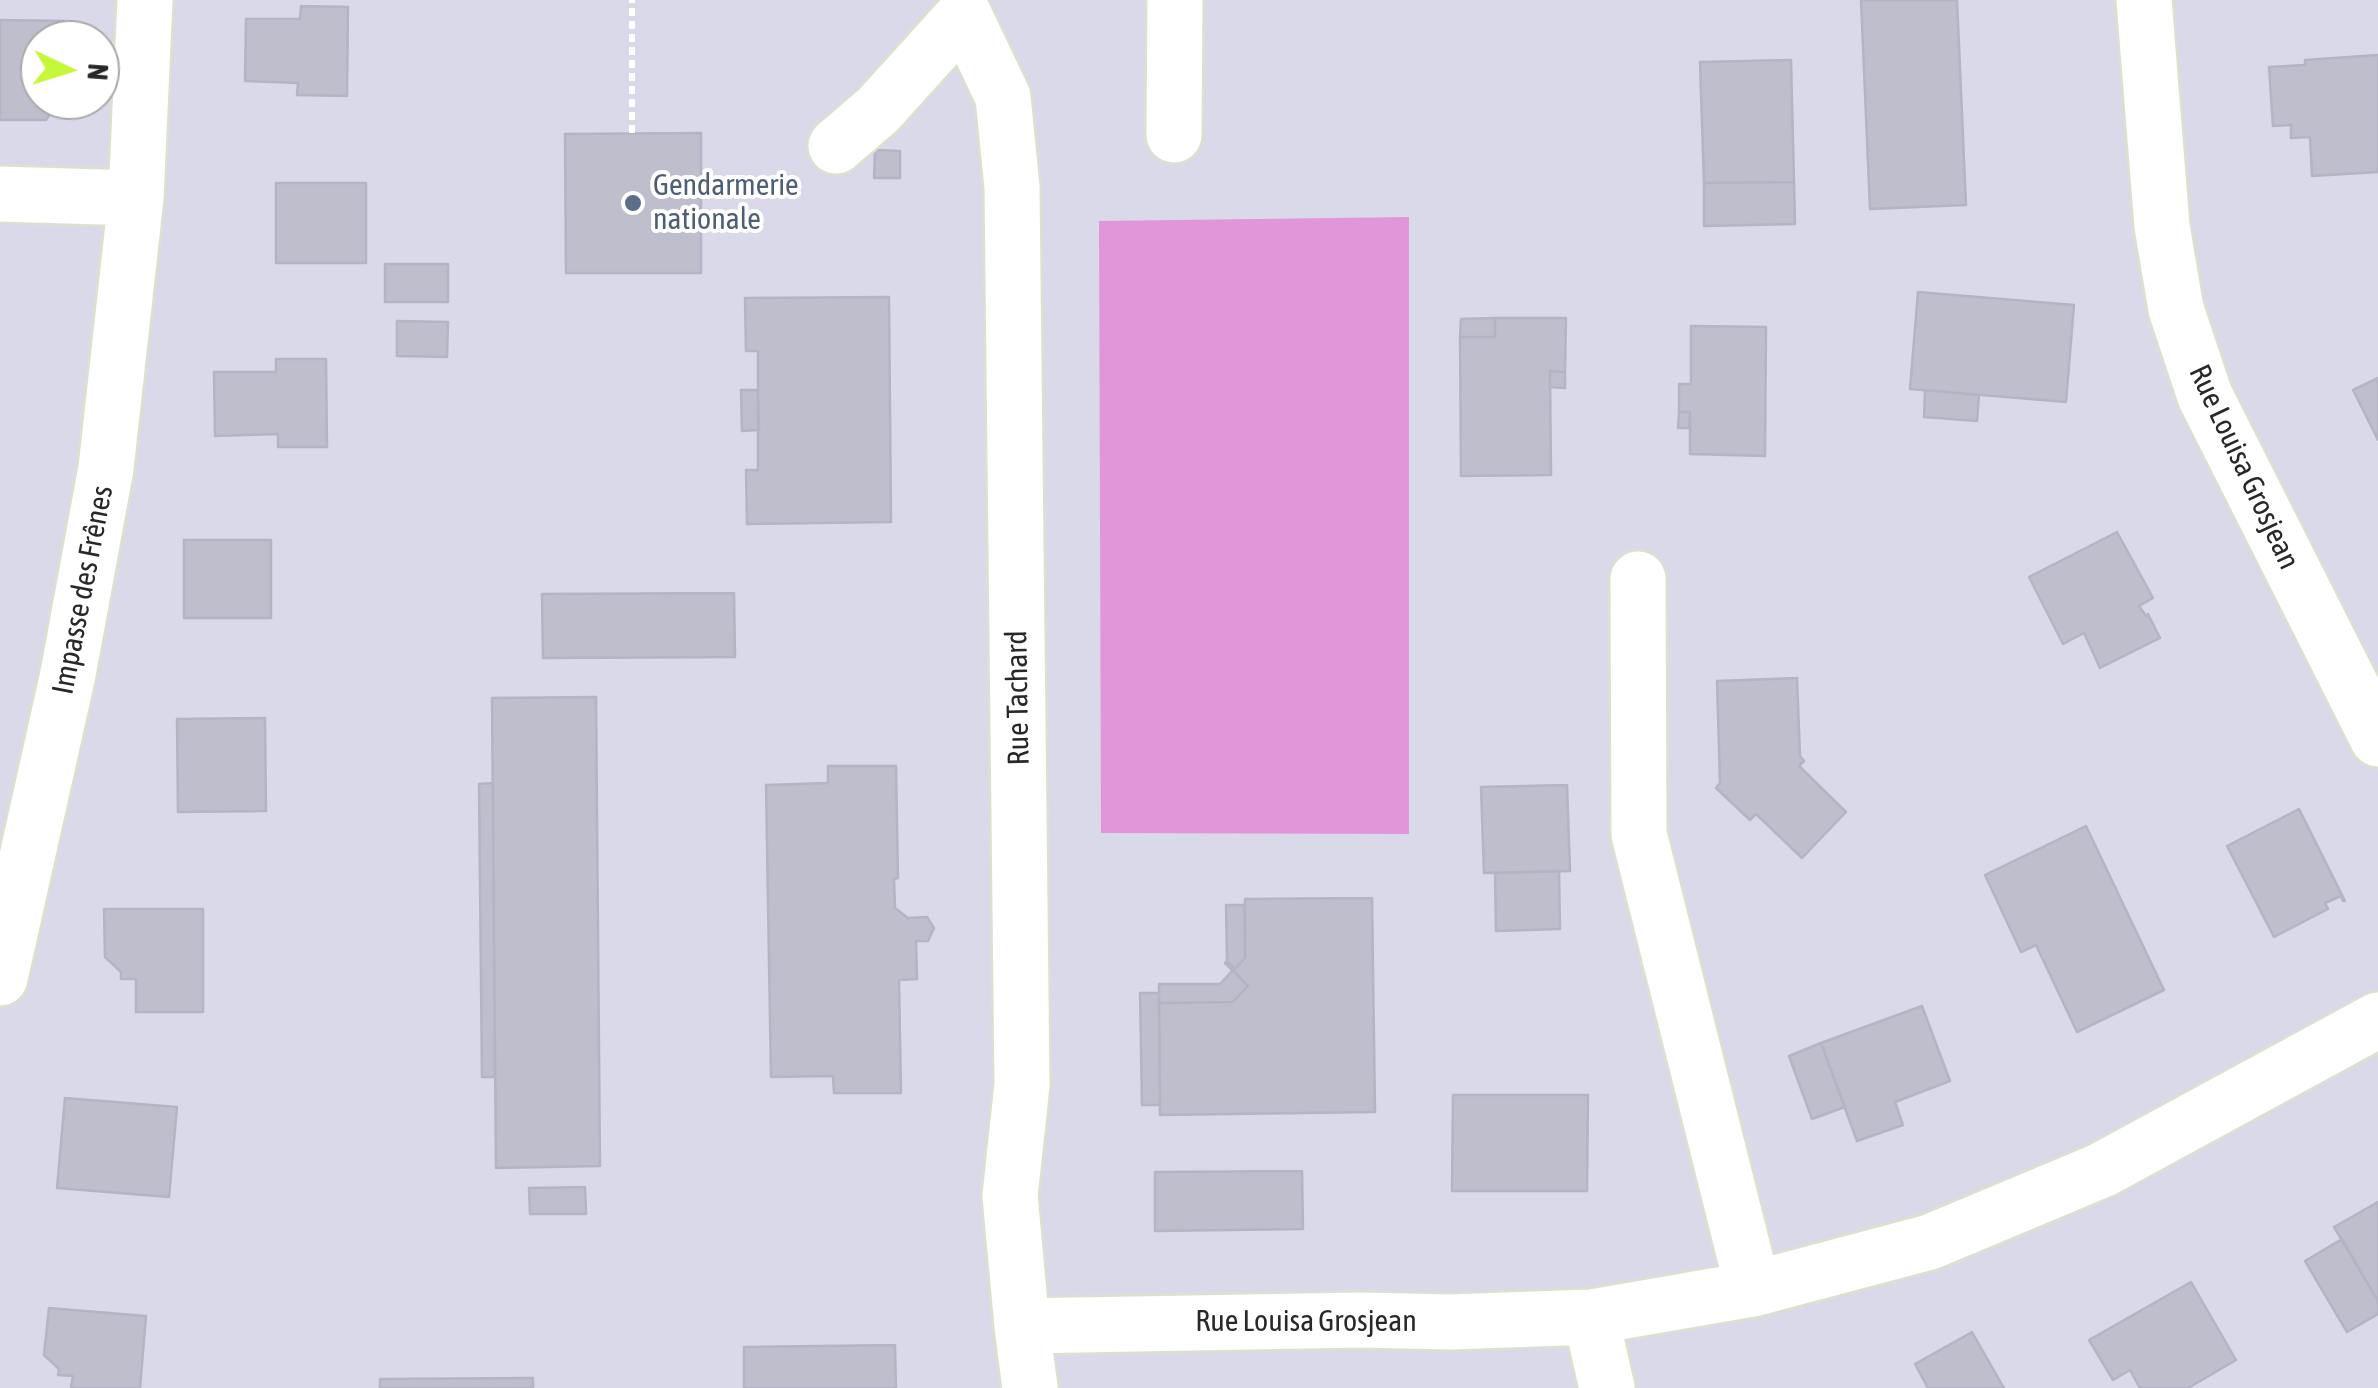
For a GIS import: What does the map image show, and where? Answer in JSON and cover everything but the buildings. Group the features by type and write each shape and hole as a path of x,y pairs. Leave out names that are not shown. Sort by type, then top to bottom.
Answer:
{"street":[{"name":"Impasse des Frênes","path":"0,978 68,674 106,468 136,198 145,0"},
{"path":"1174,135 1175,0"},
{"name":"Rue Louisa Grosjean","path":"2144,0 2162,226 2176,309 2205,396 2378,740"},
{"path":"836,146 878,110 968,5"},
{"name":"Rue Tachard","path":"968,5 1003,98 1012,187 1022,1085 1010,1196 1030,1388"},
{"path":"0,194 136,198"},
{"path":"1638,578 1639,834 1753,1289"},
{"name":"Rue Louisa Grosjean","path":"1022,1326 1591,1317 1753,1289 1930,1242 2102,1170 2378,1020"},
{"path":"1591,1317 1607,1388"}],"path":[{"path":"632,0 632,133"}],"shaded area":[{"path":"1409,217 1409,834 1101,833 1099,221"}],"place":[{"name":"Gendarmerie nationale","path":"633,203"}]}
